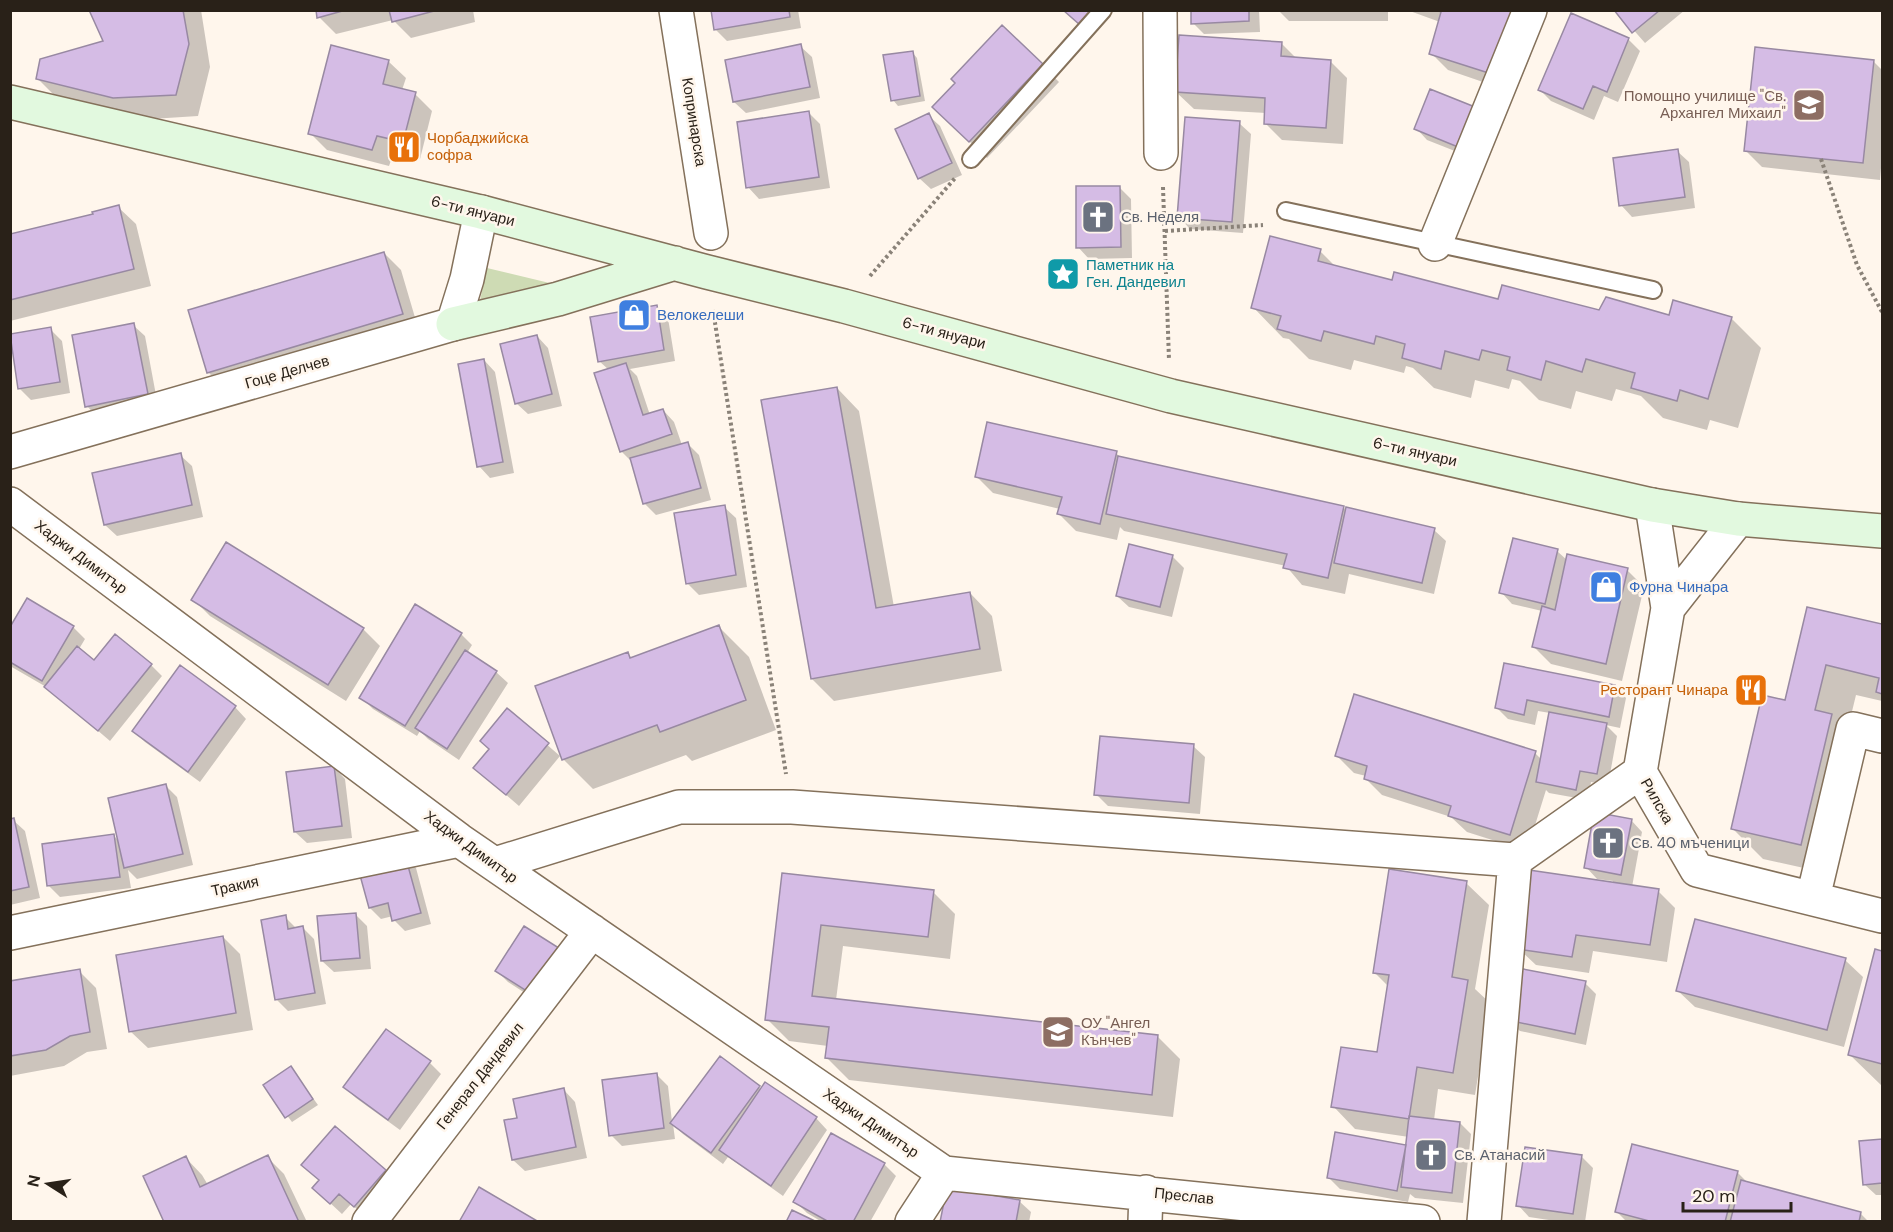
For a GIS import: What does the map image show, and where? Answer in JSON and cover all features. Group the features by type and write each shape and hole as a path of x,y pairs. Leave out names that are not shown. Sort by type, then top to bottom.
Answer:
{"main road":[{"name":"6-ти януари","path":"10,102 481,212 844,306 1171,396 1652,505 1738,519 1882,531"},
{"path":"453,324 558,299 675,263"}],"street":[{"name":"Копринарска","path":"676,10 711,234"},
{"path":"1160,10 1161,153"},
{"path":"1435,244 1530,10"},
{"path":"453,324 467,279 481,212"},
{"name":"Гоце Делчев","path":"10,452 453,324"},
{"name":"Хаджи Димитър","path":"10,504 459,840 944,1173"},
{"path":"1652,505 1668,609"},
{"path":"1668,609 1738,519"},
{"name":"Рилска","path":"1668,609 1640,772 1697,870 1882,916"},
{"path":"1813,898 1853,729 1882,736"},
{"path":"495,864 679,807 792,807 1515,860 1640,772"},
{"name":"Тракия","path":"10,933 459,840"},
{"path":"1484,1221 1515,860"},
{"name":"Генерал Дандевил","path":"369,1221 592,932"},
{"path":"912,1221 944,1173"},
{"name":"Преслав","path":"944,1173 1146,1207 1423,1221"}],"lane":[{"path":"971,159 1103,10"},
{"path":"1286,211 1653,290"}],"path":[{"path":"1161,153 1171,396"},
{"path":"844,306 971,159"},
{"path":"1821,159 1857,265 1882,312"},
{"path":"1164,231 1271,224"},
{"path":"707,272 792,807"}],"green space":[{"path":"487,268 562,286 478,310"}],"building":[{"path":"89,10 183,10 189,44 176,95 113,98 36,79 40,59 103,41"},
{"path":"316,10 346,10 317,18"},
{"path":"389,10 438,10 392,22"},
{"path":"711,10 789,10 790,17 714,30"},
{"path":"1063,10 1093,10 1080,25"},
{"path":"1191,10 1249,10 1249,21 1191,24"},
{"path":"1437,10 1516,10 1498,76 1429,54 1441,12"},
{"path":"1614,10 1660,10 1632,33"},
{"path":"1571,13 1629,38 1607,92 1593,86 1583,109 1538,90"},
{"path":"1002,25 1043,64 969,142 932,107 955,83 951,79"},
{"path":"1179,35 1282,42 1281,56 1331,60 1326,128 1264,124 1265,98 1175,92"},
{"path":"801,44 810,87 733,102 725,60"},
{"path":"331,45 389,60 383,84 416,92 403,142 377,136 372,150 308,134"},
{"name":"Помощно училище \"Св. Архангел Михаил\"","path":"1755,47 1874,60 1863,163 1744,151"},
{"path":"913,51 920,96 891,101 883,55"},
{"path":"1430,89 1475,107 1458,147 1414,129"},
{"path":"809,111 819,177 746,188 737,122"},
{"path":"929,113 952,163 918,179 895,129"},
{"path":"1185,117 1240,121 1232,222 1177,218"},
{"path":"1678,149 1685,197 1619,206 1613,158"},
{"name":"Св. Неделя","path":"1076,186 1120,186 1121,247 1076,248"},
{"path":"119,205 134,269 10,300 10,234 93,214 92,212"},
{"path":"1270,236 1321,249 1318,261 1392,280 1394,272 1498,299 1502,285 1599,310 1606,297 1669,315 1673,300 1732,317 1708,399 1680,390 1677,401 1631,388 1635,373 1586,359 1582,372 1546,361 1541,380 1507,370 1510,357 1482,350 1479,360 1445,351 1441,369 1402,358 1405,344 1376,336 1374,344 1324,331 1321,341 1277,329 1281,316 1251,308"},
{"path":"384,252 403,314 207,373 188,310"},
{"path":"657,305 664,350 598,362 590,317"},
{"path":"134,323 148,394 85,407 72,335"},
{"path":"51,327 60,382 18,389 10,334"},
{"path":"537,335 552,394 515,404 500,344"},
{"path":"484,359 503,462 477,467 458,364"},
{"path":"626,363 643,415 663,409 672,434 620,452 594,373"},
{"path":"837,387 876,608 970,592 980,649 811,679 761,400"},
{"path":"987,422 1117,451 1100,524 1057,514 1062,497 975,477"},
{"path":"688,442 701,488 643,504 630,458"},
{"path":"181,453 192,505 104,525 92,473"},
{"path":"1118,456 1344,506 1328,578 1283,568 1287,554 1106,514"},
{"path":"725,505 736,575 686,584 674,513"},
{"path":"1346,507 1435,528 1422,583 1334,563"},
{"path":"1513,538 1558,549 1545,604 1499,593"},
{"path":"226,542 364,628 328,685 191,600"},
{"path":"1129,544 1173,555 1160,607 1116,596"},
{"path":"1567,554 1628,568 1606,664 1532,647 1542,606 1555,610"},
{"path":"27,598 74,626 42,681 10,662 10,627"},
{"path":"415,604 462,633 405,726 359,698"},
{"path":"1807,607 1882,624 1882,694 1876,692 1879,678 1826,665 1815,710 1832,714 1801,845 1731,829 1762,695 1785,700"},
{"path":"719,625 746,700 660,732 657,725 562,760 535,686 628,652 630,658"},
{"path":"115,634 152,664 98,731 44,687 77,646 94,660"},
{"path":"465,650 497,671 447,749 415,728"},
{"path":"1504,663 1615,685 1609,717 1527,700 1524,715 1495,708"},
{"path":"180,665 236,706 188,772 132,731"},
{"path":"1354,694 1536,751 1510,835 1448,816 1451,806 1364,779 1367,766 1335,756"},
{"path":"507,708 549,743 506,795 473,768 489,749 480,741"},
{"path":"1549,712 1607,723 1597,774 1580,771 1576,790 1536,782"},
{"path":"1100,736 1194,744 1189,803 1094,795"},
{"path":"334,766 342,826 294,832 286,772"},
{"path":"166,784 183,854 124,868 108,798"},
{"name":"Св. 40 мъченици","path":"1594,812 1632,819 1621,875 1584,868"},
{"path":"14,818 29,887 10,891 10,819"},
{"path":"114,834 120,877 47,886 42,844"},
{"path":"405,855 421,913 392,921 388,903 369,908 358,868"},
{"path":"1389,869 1467,881 1452,977 1468,980 1453,1073 1417,1067 1409,1119 1331,1107 1341,1047 1377,1052 1389,975 1373,973"},
{"path":"1529,870 1659,889 1650,945 1576,935 1572,957 1517,949"},
{"path":"782,873 934,890 928,937 821,925 812,996 1158,1035 1152,1095 825,1058 829,1027 765,1020"},
{"path":"356,913 360,958 321,961 317,916"},
{"path":"286,915 288,929 303,926 315,993 275,1000 261,920"},
{"path":"1695,919 1846,958 1827,1030 1676,991"},
{"path":"524,926 562,950 533,995 495,971"},
{"path":"223,936 236,1013 129,1032 116,955"},
{"path":"1875,949 1882,951 1882,1064 1848,1055"},
{"path":"1518,968 1586,981 1575,1034 1507,1020"},
{"path":"80,969 90,1032 70,1036 46,1050 10,1056 10,981"},
{"path":"386,1029 431,1061 388,1120 343,1087"},
{"path":"720,1056 760,1086 711,1153 670,1123"},
{"path":"291,1066 313,1099 285,1118 263,1085"},
{"path":"657,1073 664,1128 609,1136 602,1080"},
{"path":"765,1082 817,1117 771,1186 719,1150"},
{"path":"564,1088 576,1147 512,1160 504,1120 517,1118 513,1099"},
{"name":"Св. Атанасий","path":"1409,1116 1460,1122 1452,1193 1401,1187"},
{"path":"335,1126 386,1170 354,1207 339,1194 330,1204 312,1188 319,1180 301,1165"},
{"path":"1335,1132 1406,1145 1397,1191 1327,1178"},
{"path":"831,1133 885,1163 853,1222 829,1222 793,1202"},
{"path":"1882,1139 1882,1183 1863,1185 1859,1141"},
{"path":"1632,1144 1738,1171 1725,1222 1653,1222 1615,1212"},
{"path":"1525,1147 1582,1155 1573,1214 1516,1206"},
{"path":"268,1155 299,1222 164,1222 143,1176 186,1156 200,1187"},
{"path":"1741,1180 1861,1212 1859,1222 1730,1222"},
{"path":"479,1187 539,1222 459,1222"},
{"path":"947,1187 1020,1200 1016,1222 940,1222"},
{"path":"792,1210 817,1222 786,1222"}],"place":[{"name":"Помощно училище \"Св. Архангел Михаил\"","path":"1809,105"},
{"name":"Чорбаджийска софра","path":"404,147"},
{"name":"Св. Неделя","path":"1098,217"},
{"name":"Паметник на Ген. Дандевил","path":"1063,274"},
{"name":"Велокелеши","path":"634,315"},
{"name":"Фурна Чинара","path":"1606,587"},
{"name":"Ресторант Чинара","path":"1751,690"},
{"name":"Св. 40 мъченици","path":"1608,843"},
{"name":"ОУ \"Ангел Кънчев\"","path":"1058,1032"},
{"name":"Св. Атанасий","path":"1431,1155"}]}
